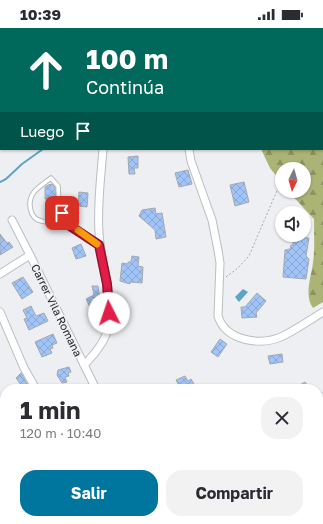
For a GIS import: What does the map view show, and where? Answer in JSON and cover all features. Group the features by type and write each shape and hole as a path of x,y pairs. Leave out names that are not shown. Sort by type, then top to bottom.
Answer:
{"street":[{"name":"Carrer Vila Romana","path":"84,365 94,355 110,324 108,290 99,245 98,229 103,150"},
{"path":"189,150 216,234 220,263 218,312 220,323 224,329 230,334 239,338 261,341 283,336 323,312"},
{"name":"Carrer Vila Romana","path":"12,220 94,384"},
{"path":"77,230 99,245"},
{"name":"Carrer Vila Romana","path":"0,274 30,255"},
{"path":"0,312 24,368 33,384"}],"lane":[{"path":"64,222 59,205 58,186 51,178 34,191 31,196 31,214 41,221 64,222 77,230"}],"path":[{"path":"311,172 323,155"},
{"path":"219,282 238,268 249,256 275,195"}],"green space":[{"path":"261,150 323,150 323,302 313,308 309,298 309,286 314,258 314,219 311,216 311,206 302,206 294,198 311,198 311,162 275,162 275,174 270,168"}],"water":[{"path":"243,289 248,292 239,302 235,297"}],"building":[{"path":"138,156 138,168 134,168 135,174 129,174 128,157"},
{"path":"188,170 192,184 179,187 175,173"},
{"path":"244,182 249,202 235,206 230,185"},
{"path":"52,184 55,187 57,212 51,212 50,199 45,199 45,187"},
{"path":"79,192 88,193 87,207 78,206"},
{"path":"155,208 156,214 162,213 166,237 156,239 155,230 139,216 142,210"},
{"path":"0,234 7,243 9,242 13,247 0,255"},
{"path":"293,242 308,242 306,256 309,259 306,279 283,277 285,250 290,249 291,245 293,245"},
{"path":"81,244 86,256 76,259 72,248"},
{"path":"132,256 139,257 138,266 143,267 142,283 130,282 130,284 120,281 122,263 128,264 128,262 131,262"},
{"path":"23,277 33,292 22,299 12,283"},
{"path":"92,286 98,286 100,300 95,302 96,305 90,307 86,299 94,295"},
{"path":"257,293 266,301 256,313 257,317 242,318 241,307 245,307"},
{"path":"31,306 36,316 44,313 48,321 29,330 24,319 27,318 23,310"},
{"path":"116,317 121,317 121,323 116,323"},
{"path":"53,334 57,343 52,345 53,348 50,349 52,353 42,357 35,342"},
{"path":"220,339 227,344 218,357 211,352"},
{"path":"282,354 283,362 270,364 268,356"},
{"path":"69,367 71,372 68,373 69,376 65,377 67,382 62,383 57,375 58,370"},
{"path":"21,373 27,384 20,384 16,378"},
{"path":"185,376 188,381 191,379 194,384 178,384 176,380"}],"waterway":[{"path":"0,182 6,179 22,164 42,150"}],"slow traffic":[{"path":"78,230 97,244"}],"route":[{"path":"62,213 64,222 99,245 107,284 109,313"}]}
